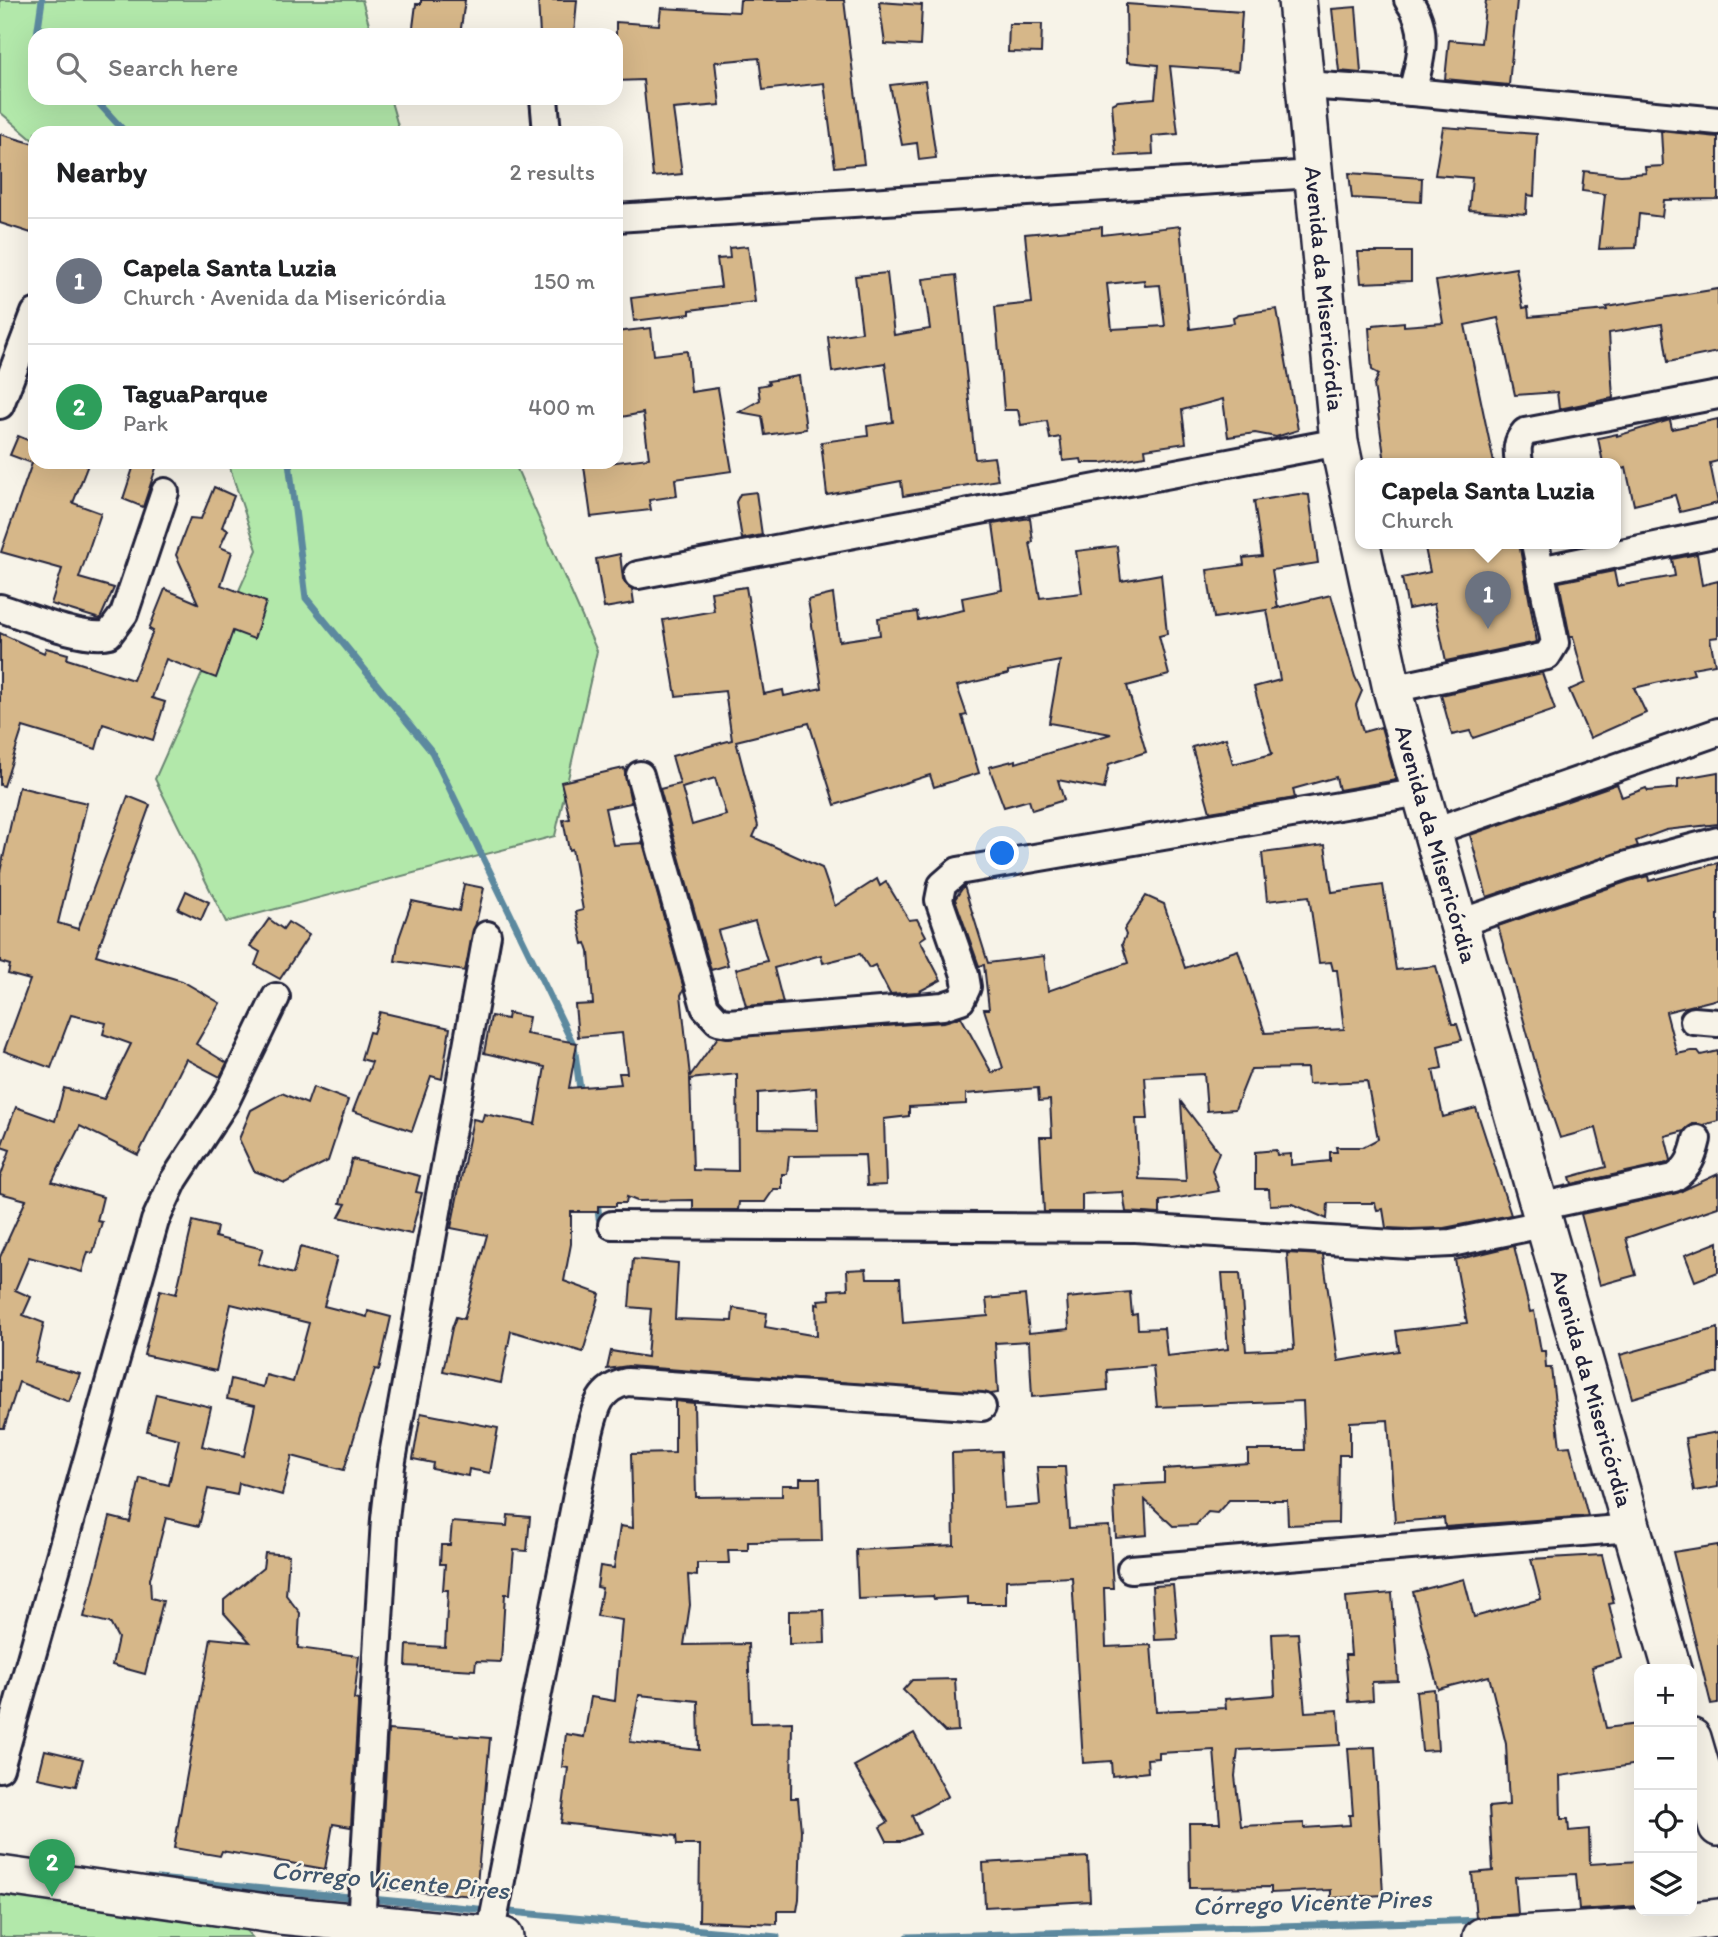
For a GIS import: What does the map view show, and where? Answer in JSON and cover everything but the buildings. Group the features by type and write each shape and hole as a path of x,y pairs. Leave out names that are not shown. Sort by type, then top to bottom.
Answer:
{"street":[{"name":"Avenida da Misericórdia","path":"1297,0 1339,442 1355,517"},
{"path":"1408,0 1418,14 1424,39 1412,92"},
{"path":"1304,85 1412,92 1718,121"},
{"path":"545,105 546,126"},
{"path":"623,218 1313,174"},
{"path":"0,405 28,331"},
{"path":"1519,458 1519,438 1525,432 1718,395"},
{"path":"638,575 1339,442"},
{"path":"0,608 92,635 109,634 124,614 165,492"},
{"path":"1540,570 1718,533"},
{"name":"Avenida da Misericórdia","path":"1362,549 1392,689 1671,1664"},
{"path":"1392,689 1547,656 1555,643 1536,549"},
{"path":"1434,831 1718,732"},
{"path":"640,775 705,1007 718,1021 728,1023 943,1006 961,1000 967,987 965,975 939,900 943,885 957,872 1421,792"},
{"path":"1460,923 1623,866 1718,841"},
{"path":"361,1924 385,1519 391,1466 487,934"},
{"path":"0,1768 155,1221 174,1180 225,1102 276,997"},
{"path":"612,1225 1135,1228 1409,1245 1451,1243 1674,1178 1684,1171 1693,1157 1698,1139"},
{"path":"0,1875 280,1926 361,1924 497,1937 589,1434 596,1405 605,1392 615,1384 626,1382 982,1407"},
{"path":"1131,1569 1631,1528"},
{"path":"1697,1755 1718,1827"},
{"path":"1482,1937 1634,1928 1718,1918"}],"green space":[{"path":"0,0 362,0 370,28 28,28 28,105 392,105 398,126 28,126 28,136 0,112"},
{"path":"230,469 517,469 597,651 555,836 226,922 155,779 257,550"},
{"path":"0,1879 243,1927 252,1937 0,1937"}],"waterway":[{"path":"38,28 42,0"},
{"path":"100,105 120,126"},
{"path":"290,469 306,598 432,752 574,1046 581,1096"},
{"path":"597,1201 599,1218"},
{"name":"Córrego Vicente Pires","path":"147,1878 777,1937"},
{"name":"Córrego Vicente Pires","path":"907,1937 1486,1920"}],"place":[{"name":"Capela Santa Luzia","path":"1488,629"},
{"name":"TaguaParque","path":"52,1897"}]}
